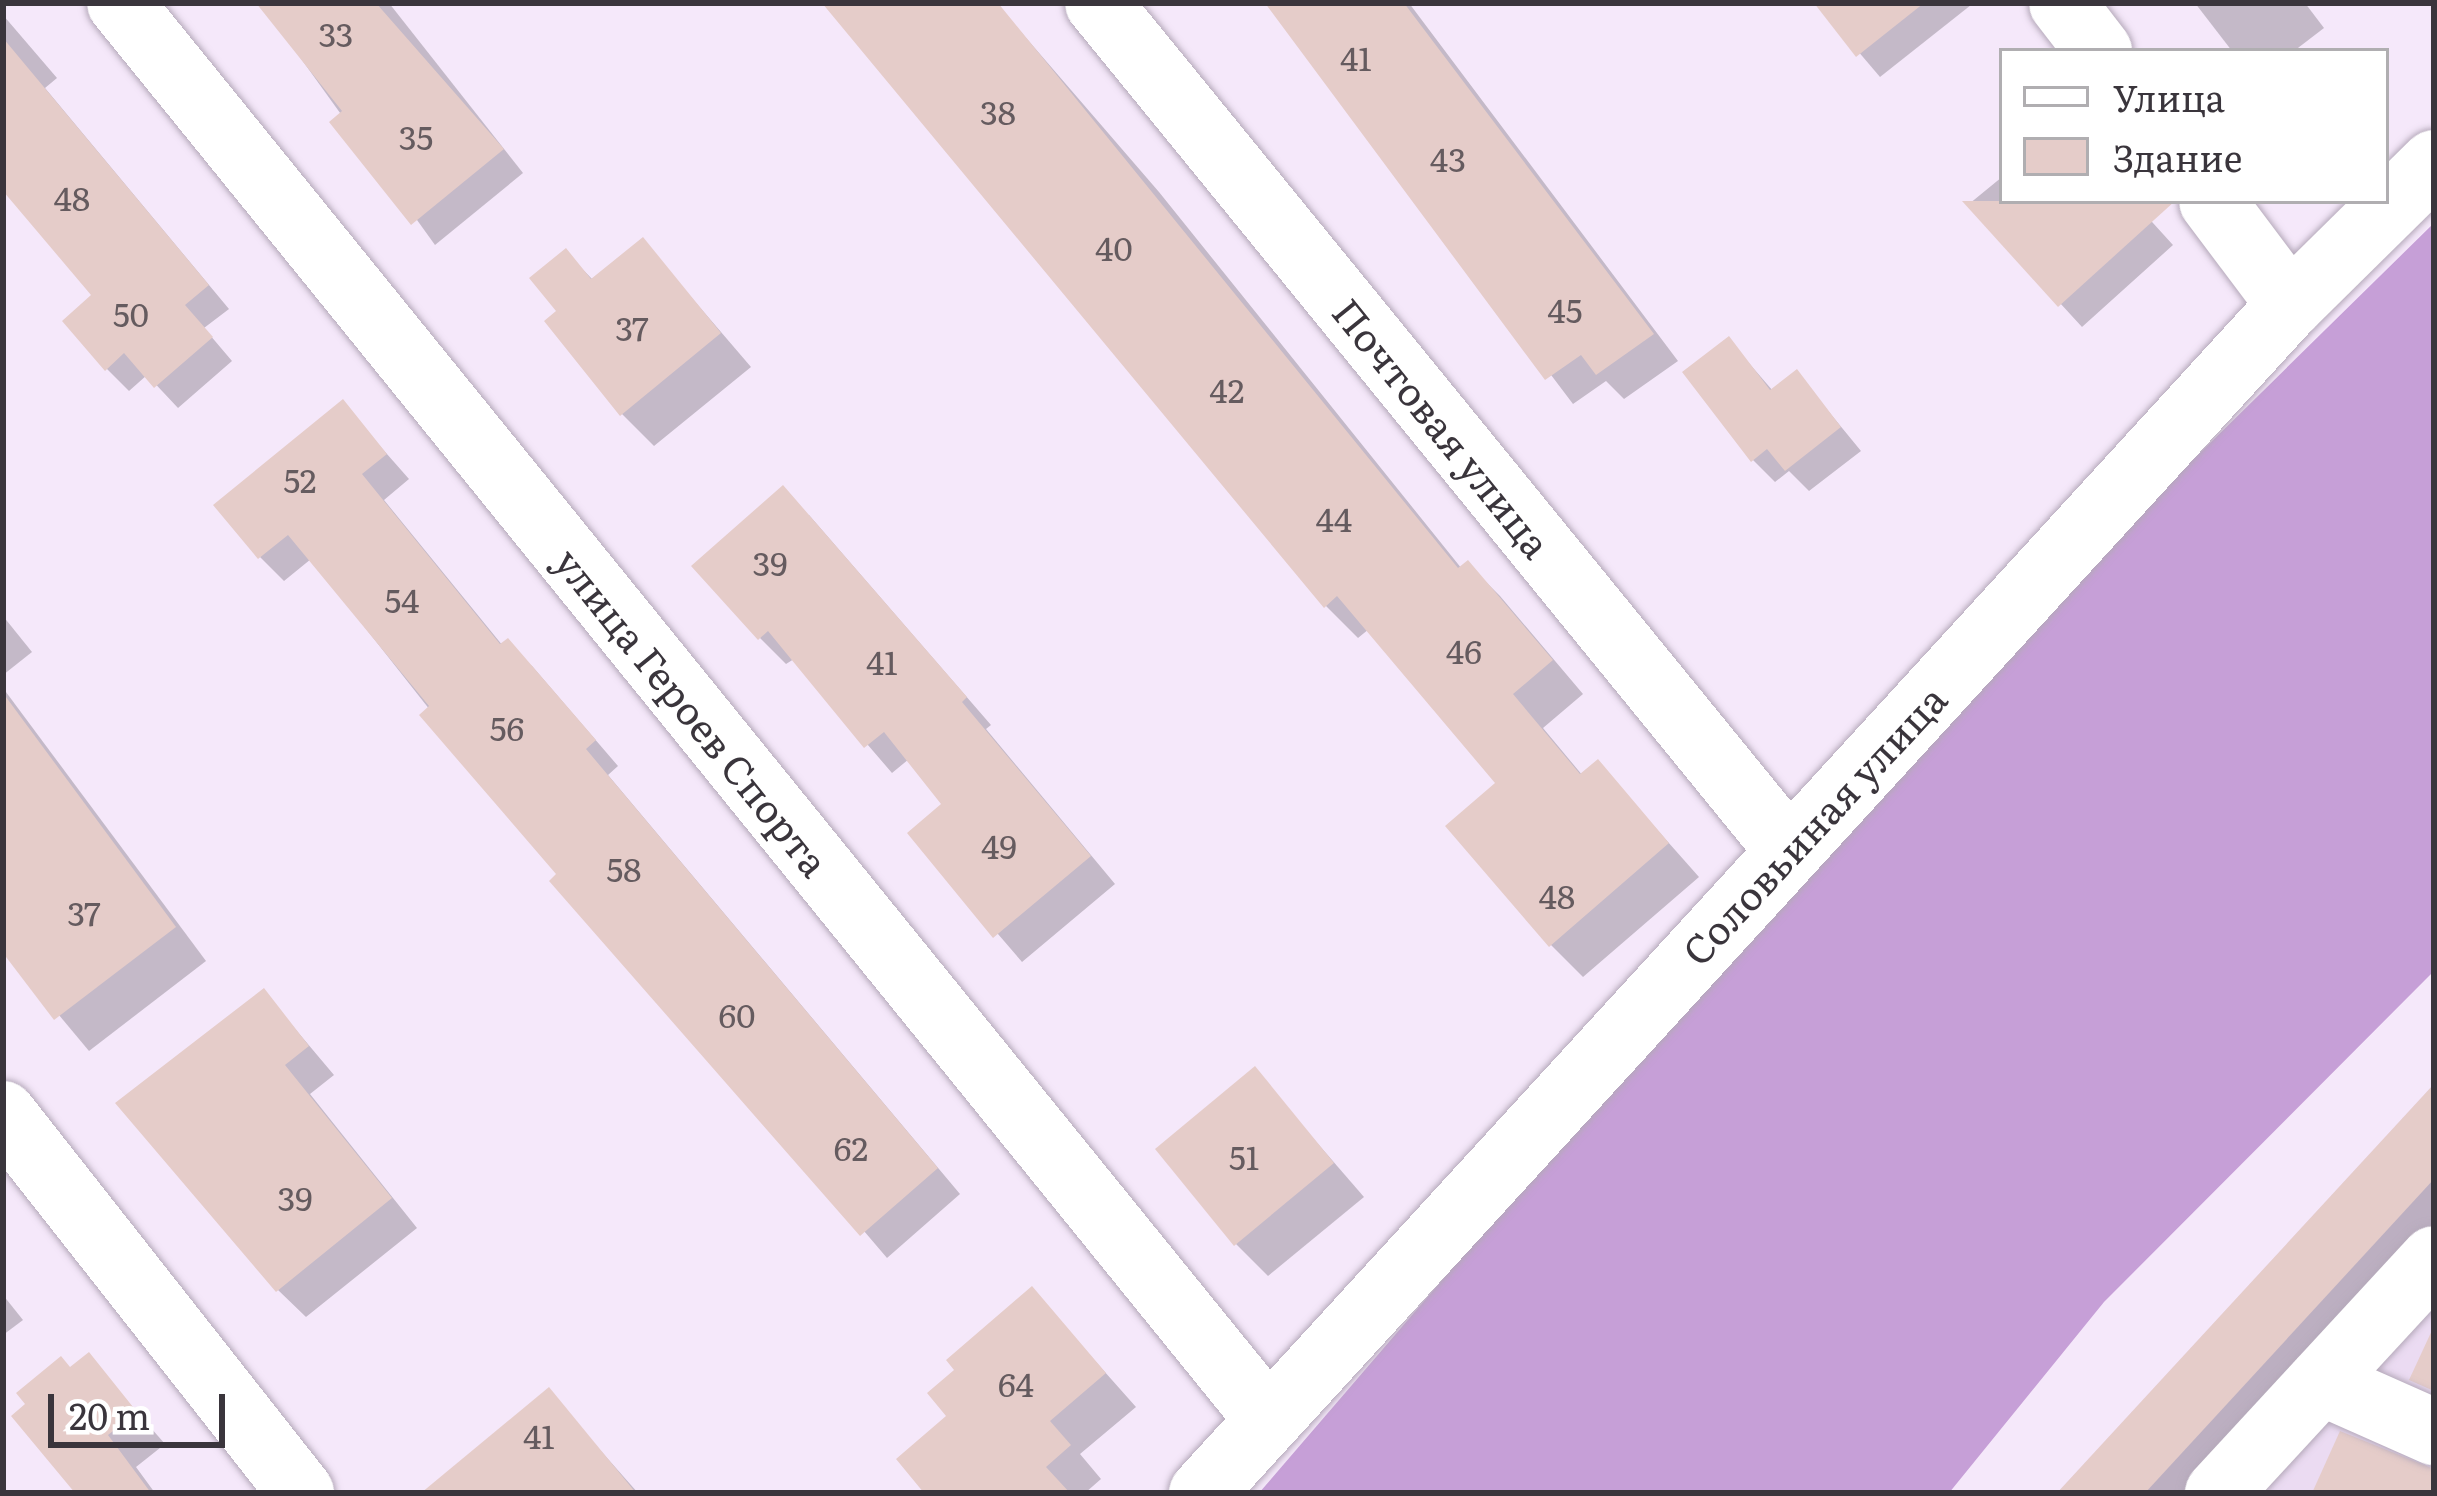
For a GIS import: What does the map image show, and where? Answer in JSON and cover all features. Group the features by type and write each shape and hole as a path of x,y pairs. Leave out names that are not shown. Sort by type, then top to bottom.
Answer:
{"street":[{"name":"улица Героев Спорта","path":"120,3 1267,1418"},
{"name":"Почтовая улица","path":"1098,3 1789,851"},
{"path":"2062,3 2097,48"},
{"name":"Соловьиная улица","path":"1202,1493 2290,305 2434,164"},
{"path":"2214,204 2290,305"},
{"path":"3,1114 302,1493"},
{"path":"2218,1493 2434,1258"},
{"path":"2321,1382 2434,1432"}],"shaded area":[{"path":"2434,223 2434,971 2104,1302 1949,1493 1259,1493 1548,1157 2042,608"},
{"path":"2434,1084 2434,1493 2057,1493"}],"building":[{"path":"256,3 376,3 504,149 411,225 329,122 342,111"},
{"path":"822,3 998,3 1458,568 1468,560 1553,660 1513,694 1580,774 1598,759 1669,843 1549,947 1445,826 1495,783 1337,596 1324,608"},
{"path":"1265,3 1404,3 1654,334 1596,375 1581,355 1545,380"},
{"path":"1814,3 1924,3 1856,57"},
{"path":"3,38 209,285 185,305 213,337 154,388 124,353 105,371 62,321 91,295 3,191"},
{"path":"1962,201 2172,204 2058,307"},
{"path":"643,237 721,333 620,416 544,321 556,311 529,278 566,248 591,279"},
{"path":"1729,336 1770,390 1797,369 1841,427 1785,471 1767,449 1751,462 1682,372"},
{"path":"343,399 387,454 362,474 500,644 508,638 596,740 586,749 938,1168 860,1236 549,881 556,874 419,715 429,706 288,535 258,559 213,505"},
{"path":"783,485 967,697 962,702 1091,856 993,938 907,833 941,804 884,732 864,748 768,631 758,640 691,566"},
{"path":"3,693 176,927 54,1020 3,953"},
{"path":"264,988 309,1046 285,1065 392,1198 276,1292 115,1103"},
{"path":"1255,1066 1334,1163 1234,1246 1155,1149"},
{"path":"2434,1084 2434,1179 2145,1493 2057,1493"},
{"path":"1032,1286 1106,1373 1050,1421 1071,1445 1046,1467 1070,1493 924,1493 896,1459 946,1416 927,1393 954,1370 946,1360"},
{"path":"2434,1326 2434,1391 2409,1380"},
{"path":"89,1352 137,1412 108,1435 151,1493 75,1493 11,1416 25,1404 16,1393 61,1356 70,1367"},
{"path":"549,1387 636,1493 421,1493"},
{"path":"2340,1431 2434,1469 2434,1493 2312,1493"}]}
